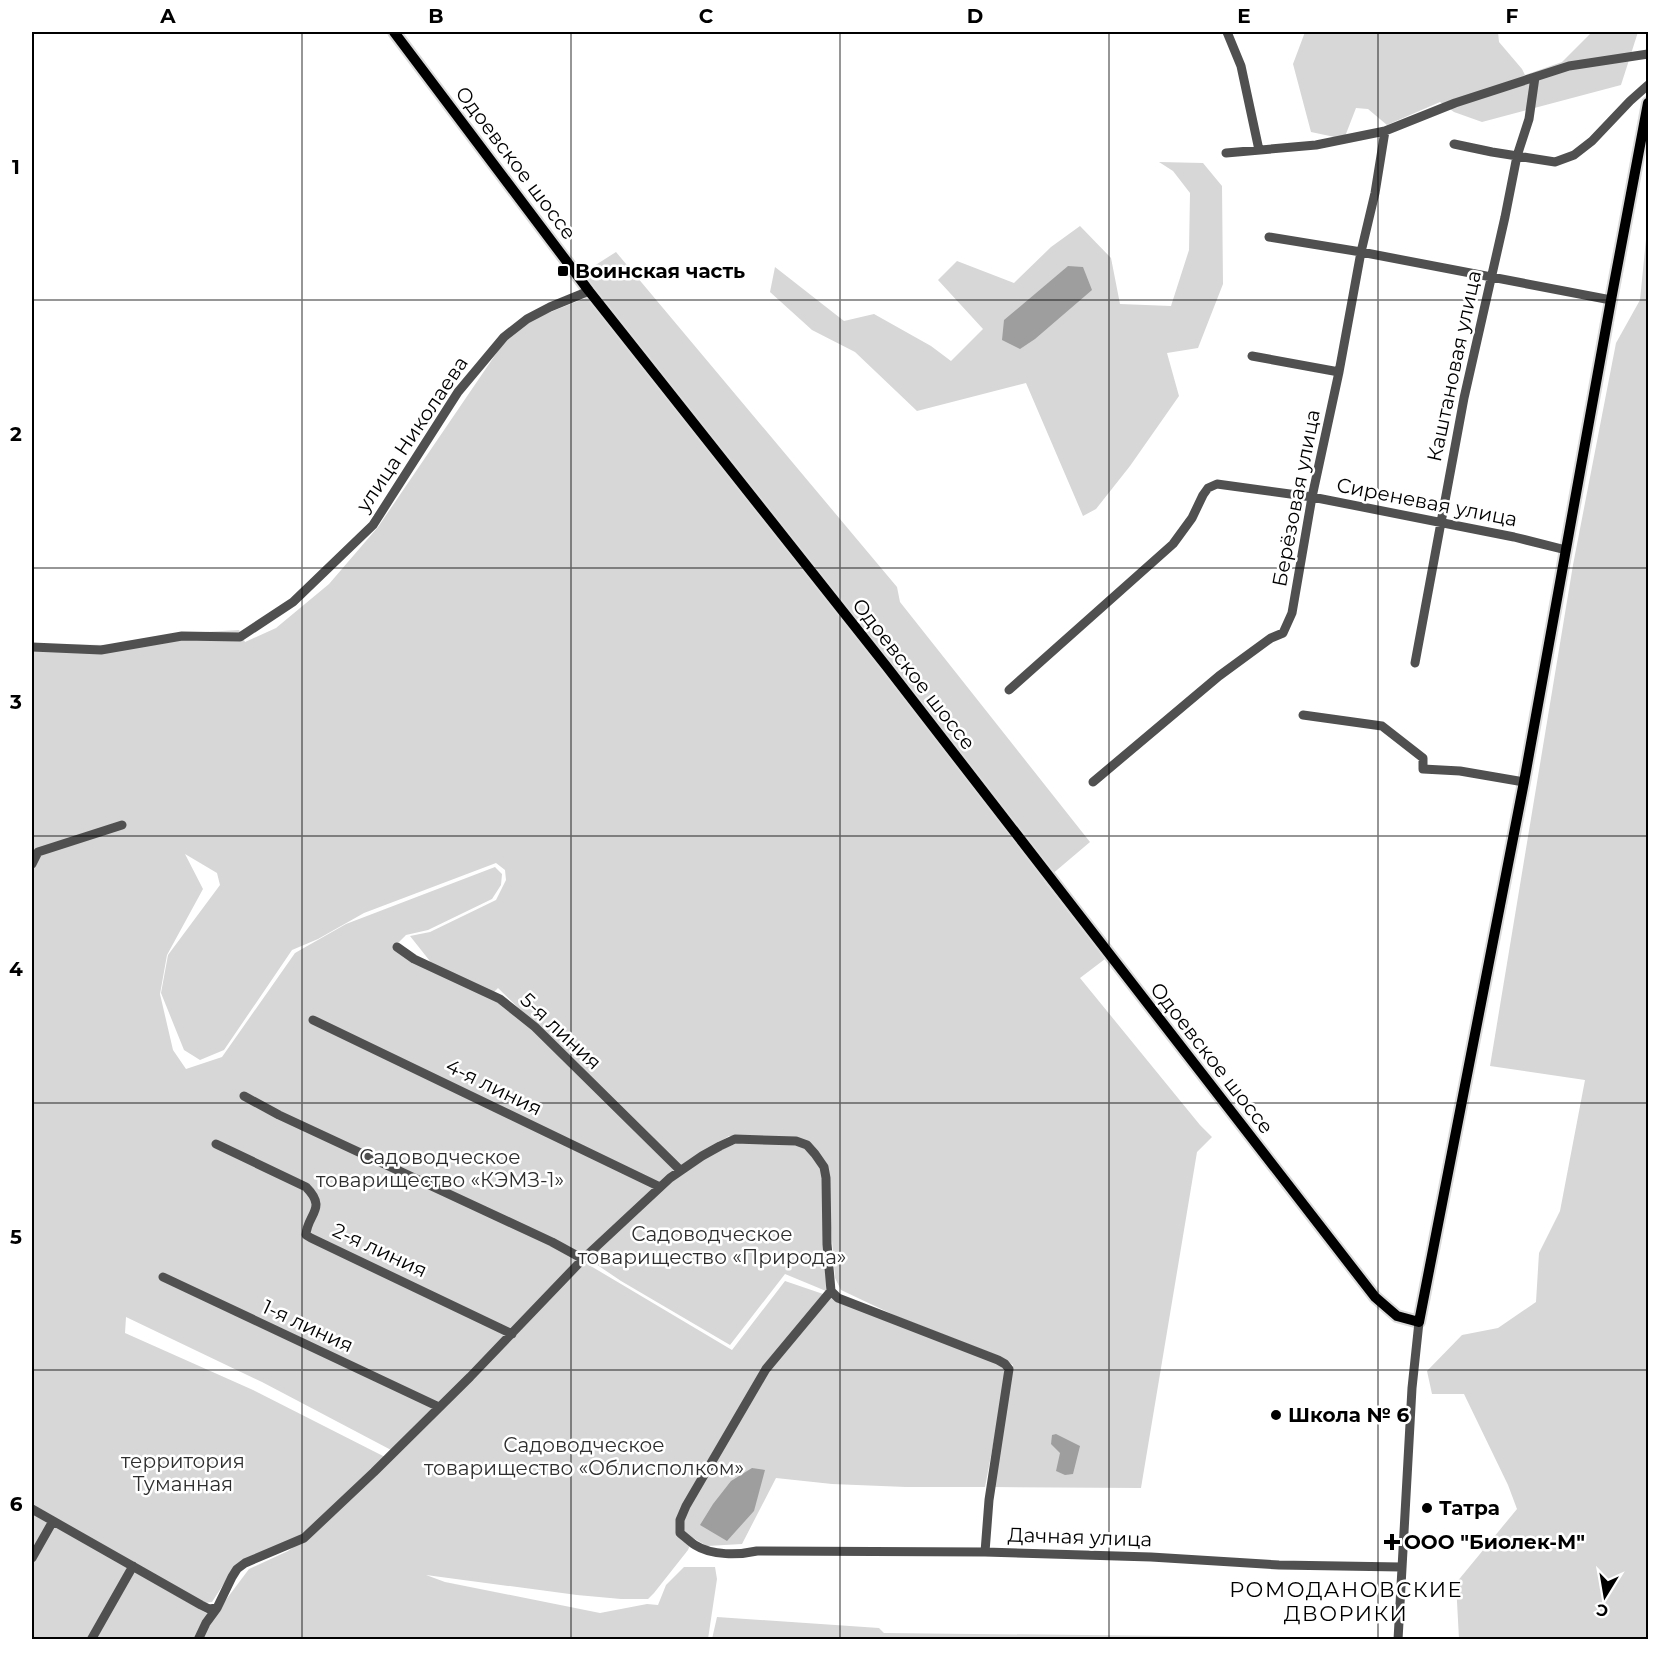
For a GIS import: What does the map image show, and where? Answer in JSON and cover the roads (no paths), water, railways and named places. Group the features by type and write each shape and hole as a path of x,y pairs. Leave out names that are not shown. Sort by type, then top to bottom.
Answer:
{"main road":[{"name":"Одоевское шоссе","path":"394,32 589,291 887,667 1375,1297 1397,1316 1419,1322"},
{"path":"1419,1322 1524,782 1648,104"}],"street":[{"path":"1227,32 1241,66 1259,150"},
{"path":"1226,153 1316,145 1385,131 1455,103 1569,66 1648,54"},
{"name":"Каштановая улица","path":"1415,663 1464,398 1517,156 1529,119 1535,77"},
{"path":"1454,144 1555,162 1574,155 1592,141 1648,85"},
{"name":"Берёзовая улица","path":"1093,782 1219,676 1271,638 1283,633 1292,613 1312,497 1339,372 1361,252 1375,194 1385,131"},
{"path":"1269,237 1361,252 1611,300"},
{"name":"улица Николаева","path":"32,647 100,650 182,636 240,637 293,602 373,525 458,392 504,337 527,319 549,307 589,291"},
{"path":"1252,356 1339,372"},
{"name":"Сиреневая улица","path":"1009,690 1173,544 1192,518 1208,488 1217,484 1312,497 1514,537 1566,550"},
{"path":"1303,715 1382,726 1423,758 1423,769 1460,771 1524,782"},
{"path":"32,864 38,852 122,825"},
{"name":"5-я линия","path":"397,947 414,959 500,999 535,1027 680,1170"},
{"name":"4-я линия","path":"313,1020 660,1186"},
{"path":"244,1096 279,1115 552,1242 583,1259"},
{"path":"198,1640 237,1569 245,1563 304,1538 374,1472 512,1334 583,1259 660,1186 702,1156 735,1139 796,1141 807,1145 824,1167 831,1291 838,1298 998,1360 1009,1369 989,1500 985,1552"},
{"name":"2-я линия","path":"216,1144 306,1187 314,1196 316,1209 306,1235 512,1334"},
{"name":"1-я линия","path":"163,1277 439,1407"},
{"name":"Дачная улица","path":"831,1291 766,1369 686,1506 680,1520 680,1533 696,1546 727,1553 744,1554 757,1551 985,1552 1151,1557 1280,1565 1401,1567"},
{"path":"1398,1640 1412,1388 1419,1322"},
{"path":"32,1509 201,1605 209,1609 217,1608"},
{"path":"32,1558 53,1521"},
{"path":"91,1640 133,1566"}],"place":[{"name":"Воинская часть","path":"563,271"},
{"name":"Школа № 6","path":"1276,1415"},
{"name":"Татра","path":"1427,1508"},
{"name":"ООО \"Биолек-М\"","path":"1392,1542"}],"district":[{"name":"РОМОДАНОВСКИЕ ДВОРИКИ","path":"1346,1602"}],"park label":[{"name":"Садоводческое товарищество «КЭМЗ-1»","path":"440,1168"},
{"name":"Садоводческое товарищество «Природа»","path":"712,1246"},
{"name":"Садоводческое товарищество «Облисполком»","path":"584,1456"},
{"name":"территория Туманная","path":"183,1472"}]}
